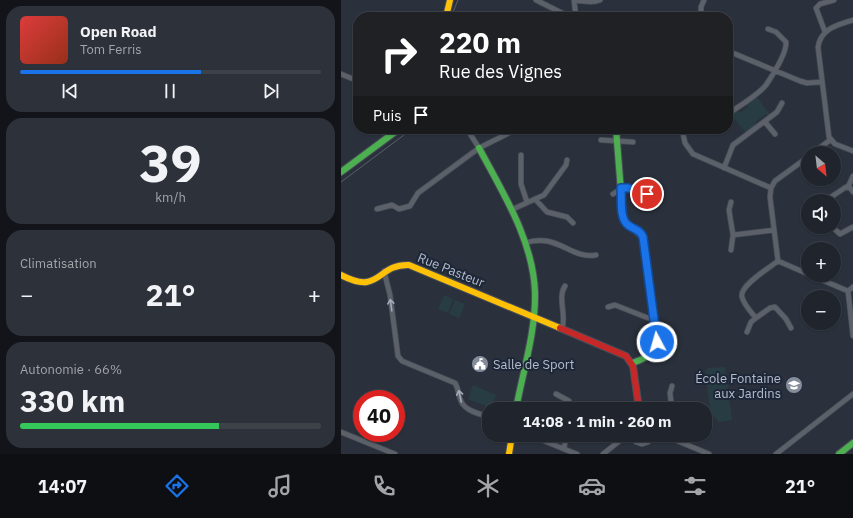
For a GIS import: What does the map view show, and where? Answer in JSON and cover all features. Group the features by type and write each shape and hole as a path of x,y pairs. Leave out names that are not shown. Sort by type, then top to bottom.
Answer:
{"street":[{"path":"447,12 450,0"},
{"path":"536,0 559,12"},
{"path":"575,12 574,1 581,0 592,3 600,0"},
{"path":"701,12 703,0"},
{"path":"825,32 816,8 820,4 834,0"},
{"path":"830,140 821,82 818,47 820,38 825,32 835,26 853,20"},
{"path":"733,110 765,86 786,44 785,40 776,32 768,29"},
{"path":"733,53 804,83 821,82"},
{"path":"341,74 353,79"},
{"path":"724,168 733,145 777,112 782,103"},
{"path":"765,122 775,134"},
{"path":"341,172 392,134"},
{"path":"470,134 511,210 525,243 533,275 535,292 533,316 517,402"},
{"path":"377,209 392,205 399,209 410,206 418,193 479,148 507,134"},
{"path":"616,134 624,220 628,225 639,231 643,237 657,339 655,348 647,357 632,364 638,402"},
{"path":"683,134 685,143 690,152 771,188"},
{"path":"601,140 617,140 628,143 633,142"},
{"path":"830,140 853,151"},
{"path":"822,146 830,140"},
{"path":"521,155 521,184 527,202"},
{"path":"511,210 548,191 566,165 567,160"},
{"path":"778,261 770,197 771,188 775,181 801,162"},
{"path":"848,187 853,176"},
{"path":"848,187 853,192"},
{"path":"835,194 843,188 848,187"},
{"path":"613,194 621,188 628,188 647,194"},
{"path":"535,199 547,212 567,217 573,223"},
{"path":"731,202 729,210 733,235 731,250"},
{"path":"841,233 853,227"},
{"path":"733,235 774,230"},
{"path":"525,243 546,240 587,256 596,255"},
{"path":"778,261 801,271"},
{"path":"755,318 744,303 741,291 746,285 778,261"},
{"name":"Rue Pasteur","path":"341,275 364,283 372,281 399,263 409,264 626,356 632,364"},
{"path":"384,272 390,295 398,356 402,361 455,383 458,387 461,402 467,408 482,415"},
{"path":"827,282 847,291"},
{"path":"562,329 565,322 561,294 565,286"},
{"path":"847,291 853,287"},
{"path":"847,291 853,336"},
{"path":"608,307 615,305 648,318 654,318"},
{"path":"747,332 751,322 755,318 770,308 775,307 786,318 791,328"},
{"path":"671,402 670,393 672,386"},
{"path":"556,394 569,402"},
{"path":"775,454 853,394"},
{"path":"341,432 395,454"},
{"path":"509,454 511,442"},
{"path":"547,442 577,454"},
{"path":"564,449 565,442"},
{"path":"603,454 618,442"},
{"path":"636,442 642,444 648,442"},
{"path":"684,442 709,454"},
{"path":"839,454 853,443"}],"green space":[{"path":"756,96 770,115 768,116 766,114 755,122 757,124 746,133 733,117 733,112 737,109 740,113 748,107 746,103"},
{"path":"444,295 453,299 448,313 438,309"},
{"path":"455,300 465,304 459,318 449,314"},
{"path":"725,367 732,420 719,422 715,417 712,416 712,402 709,402 705,371 708,368"},
{"path":"473,385 496,395 493,402 482,402 482,404 468,399"}],"tram line":[{"path":"453,12 458,0"},
{"path":"341,182 405,134"}],"traffic: fast":[{"path":"341,172 392,134"},
{"path":"616,134 623,217 627,223 643,237 657,339 656,344 649,355 632,363"},
{"path":"479,148 507,200 523,235 533,273 535,307 529,351 518,402"},
{"path":"839,454 853,443"}],"traffic: slow":[{"path":"447,12 450,0"},
{"path":"341,275 354,281 371,281 378,278 390,269 398,266 409,265 560,328"},
{"path":"509,454 511,442"}],"traffic: jam":[{"path":"560,328 626,356 633,366 638,402"}],"place":[{"name":"Salle de Sport","path":"480,364"},
{"name":"École Fontaine aux Jardins","path":"794,385"}],"route":[{"path":"647,194 639,193 628,188 621,188 624,220 628,225 641,232 643,237 657,342"}]}
